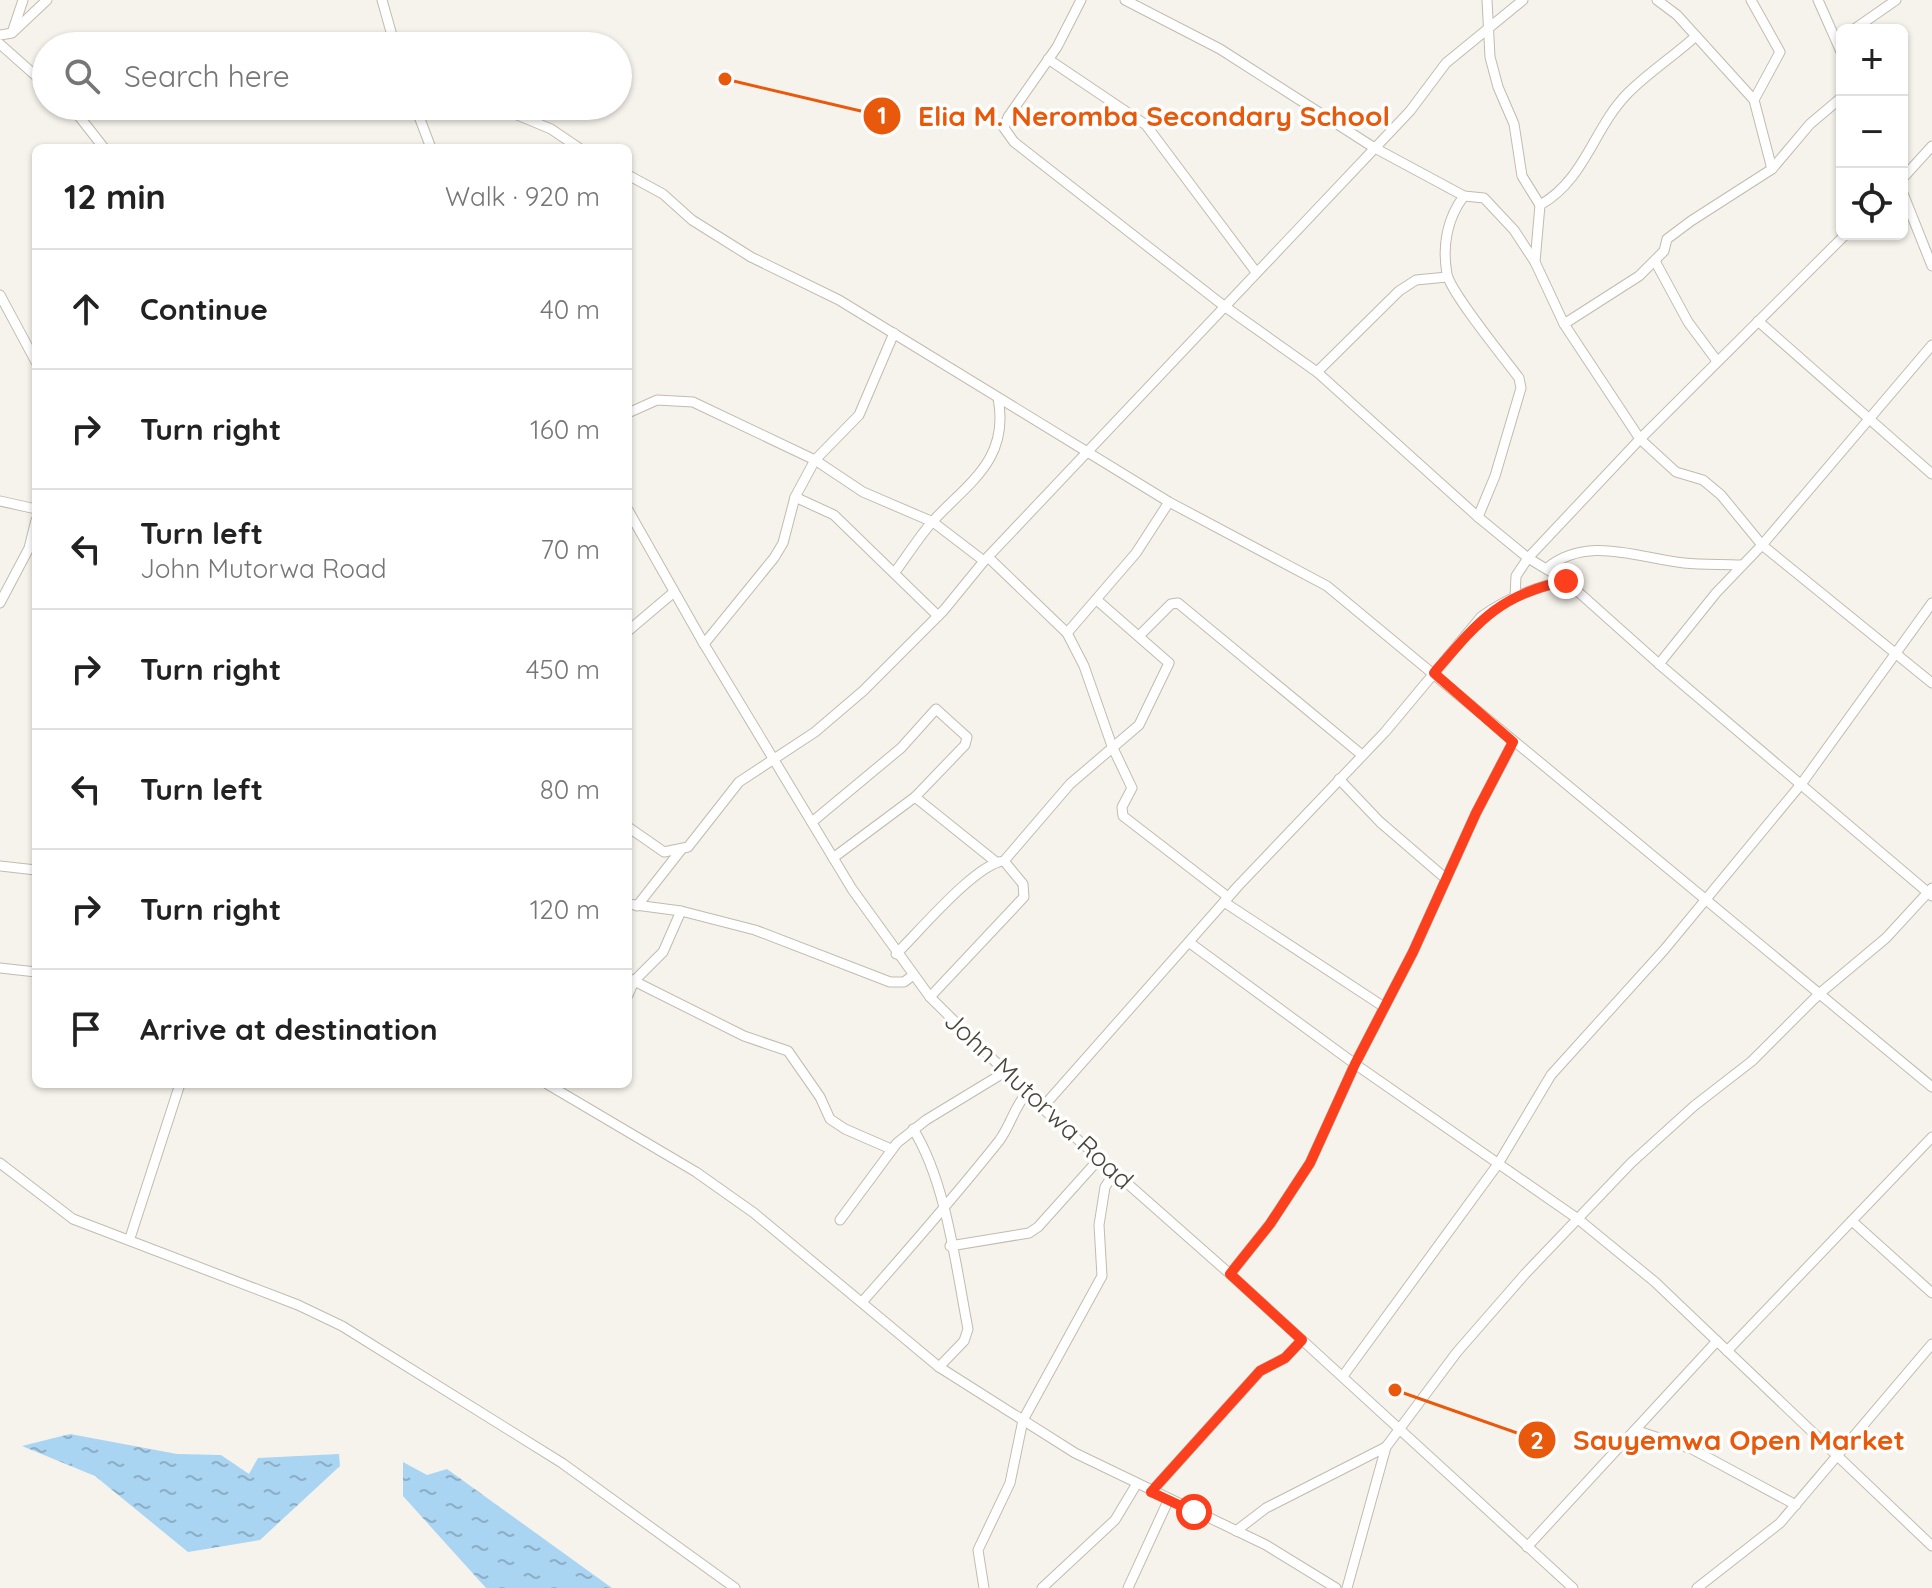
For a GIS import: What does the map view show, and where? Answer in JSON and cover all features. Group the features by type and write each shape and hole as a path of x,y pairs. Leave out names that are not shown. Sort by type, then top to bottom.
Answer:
{"street":[{"path":"12,33 23,0"},
{"path":"0,35 12,33 47,0"},
{"path":"382,0 391,32"},
{"path":"1081,0 1004,128 1034,159 1224,306 1317,372 1478,517 1528,558 1566,581 1659,664 1931,892 1886,938 1819,994 1752,1061 1694,1106 1631,1163 1457,1352 1386,1447 1347,1588"},
{"path":"1125,0 1220,49 1373,147 1464,196 1484,198 1514,230 1535,262 1564,324 1640,439 1676,472 1703,480 1721,495 1762,545 1932,683"},
{"path":"1487,0 1490,57 1514,124 1522,176 1540,205 1535,262"},
{"path":"633,905 681,850 692,844 739,782 815,732 863,691 938,616 1087,450 1174,364 1224,306 1410,111 1446,63 1523,0"},
{"path":"1657,0 1696,36 1754,100 1772,169"},
{"path":"1751,0 1780,52 1754,100"},
{"path":"1818,0 1836,33"},
{"path":"1862,24 1896,0"},
{"path":"1540,205 1557,195 1576,173 1627,94 1696,36"},
{"path":"0,44 32,73"},
{"path":"1048,59 1146,125 1256,272"},
{"path":"1564,324 1623,289 1664,251 1667,239 1772,169 1810,124 1836,102"},
{"path":"85,120 101,144"},
{"path":"420,120 429,144"},
{"path":"529,120 551,129 573,144"},
{"path":"1908,172 1932,146"},
{"path":"632,177 663,194 692,220 751,257 839,300 1169,502 1309,574 1434,673 1513,742 1932,1087"},
{"path":"1464,196 1451,217 1447,232 1447,277 1519,378 1521,388 1495,476 1478,517"},
{"path":"1908,206 1932,266"},
{"path":"1515,597 1516,576 1528,558 1640,439 1840,240"},
{"path":"1655,261 1688,322 1717,361"},
{"path":"1317,372 1399,291 1416,280 1447,277"},
{"path":"0,295 32,355"},
{"path":"1758,321 1932,474"},
{"path":"704,644 774,558 783,543 795,497 815,460 859,415 894,333"},
{"path":"1659,664 1932,345"},
{"path":"895,572 933,522 964,495 992,457 999,418 998,398"},
{"path":"632,411 657,400 693,402 815,460 863,492 933,522 986,559 1067,633 1084,666 1112,746 1132,788 1122,807 1123,816 1226,899 1384,1007"},
{"path":"795,497 834,515 938,616"},
{"path":"0,501 32,508"},
{"path":"1067,633 1098,601 1136,553 1169,502"},
{"name":"John Mutorwa Road","path":"632,517 704,644 833,858 896,954 930,997 1042,1108 1343,1376 1573,1588"},
{"path":"0,603 29,548 32,536"},
{"path":"1547,568 1563,555 1578,550 1615,551 1685,563 1741,565"},
{"path":"1042,1108 1226,899 1362,755 1481,617 1536,587 1566,581"},
{"path":"632,628 674,592"},
{"path":"896,954 970,882 1000,862 1070,784 1139,725 1169,667 1167,659 1098,601"},
{"path":"1139,636 1171,604 1178,603 1362,755"},
{"path":"1343,1376 1498,1164 1551,1075 1706,899 1802,783 1932,603"},
{"path":"812,822 901,748 936,709 964,734 967,741 915,797 833,858"},
{"path":"1230,1274 1270,1224 1310,1163 1355,1064 1513,742"},
{"path":"1339,779 1380,822 1445,878"},
{"path":"915,797 1000,862 1023,884 1024,897 930,997"},
{"path":"632,830 658,849 681,850"},
{"path":"0,866 32,870"},
{"path":"633,905 681,911 774,936 879,979 898,983 912,976"},
{"path":"632,979 663,952 681,911"},
{"path":"1190,943 1355,1064 1578,1219 1655,1282 1932,1546"},
{"path":"0,968 32,972"},
{"path":"632,980 744,1036 788,1051 820,1097 830,1119 891,1149"},
{"path":"840,1220 891,1149 913,1129 1005,1072"},
{"path":"130,1238 179,1088"},
{"path":"562,1088 707,1180 781,1233 939,1367 1136,1485 1236,1531 1336,1588"},
{"path":"863,1301 944,1211 1008,1129 1017,1105 1027,1093"},
{"path":"913,1129 933,1164 968,1329 964,1341 939,1367"},
{"path":"1727,1351 1932,1137"},
{"path":"950,1246 1029,1233 1038,1227 1099,1159"},
{"path":"0,1163 73,1219 130,1238 298,1305 342,1326 562,1463 735,1588"},
{"path":"984,1588 978,1550 1010,1483 1023,1420 1102,1276 1099,1225 1105,1187 1115,1172"},
{"path":"1852,1221 1932,1293"},
{"path":"1151,1492 1260,1371 1285,1358 1302,1340"},
{"path":"1527,1547 1717,1341"},
{"path":"1697,1588 1780,1523 1932,1344"},
{"path":"1635,1430 1692,1449 1796,1505"},
{"path":"1236,1531 1266,1508 1386,1447"},
{"path":"1042,1588 1108,1529 1136,1485"},
{"path":"1128,1588 1168,1501"}],"water":[{"path":"70,1434 177,1454 221,1455 249,1474 258,1458 339,1454 340,1466 260,1540 188,1552 95,1476 22,1446"},
{"path":"403,1462 427,1475 447,1469 612,1588 486,1588 403,1496"}],"place":[{"name":"Elia M. Neromba Secondary School","path":"725,79"},
{"name":"Sauyemwa Open Market","path":"1395,1390"}],"route":[{"path":"1194,1512 1151,1492 1260,1371 1295,1351 1302,1340 1230,1274 1270,1224 1310,1163 1355,1064 1413,952 1476,813 1513,742 1434,673 1481,617 1499,604 1536,587 1566,581"}]}
